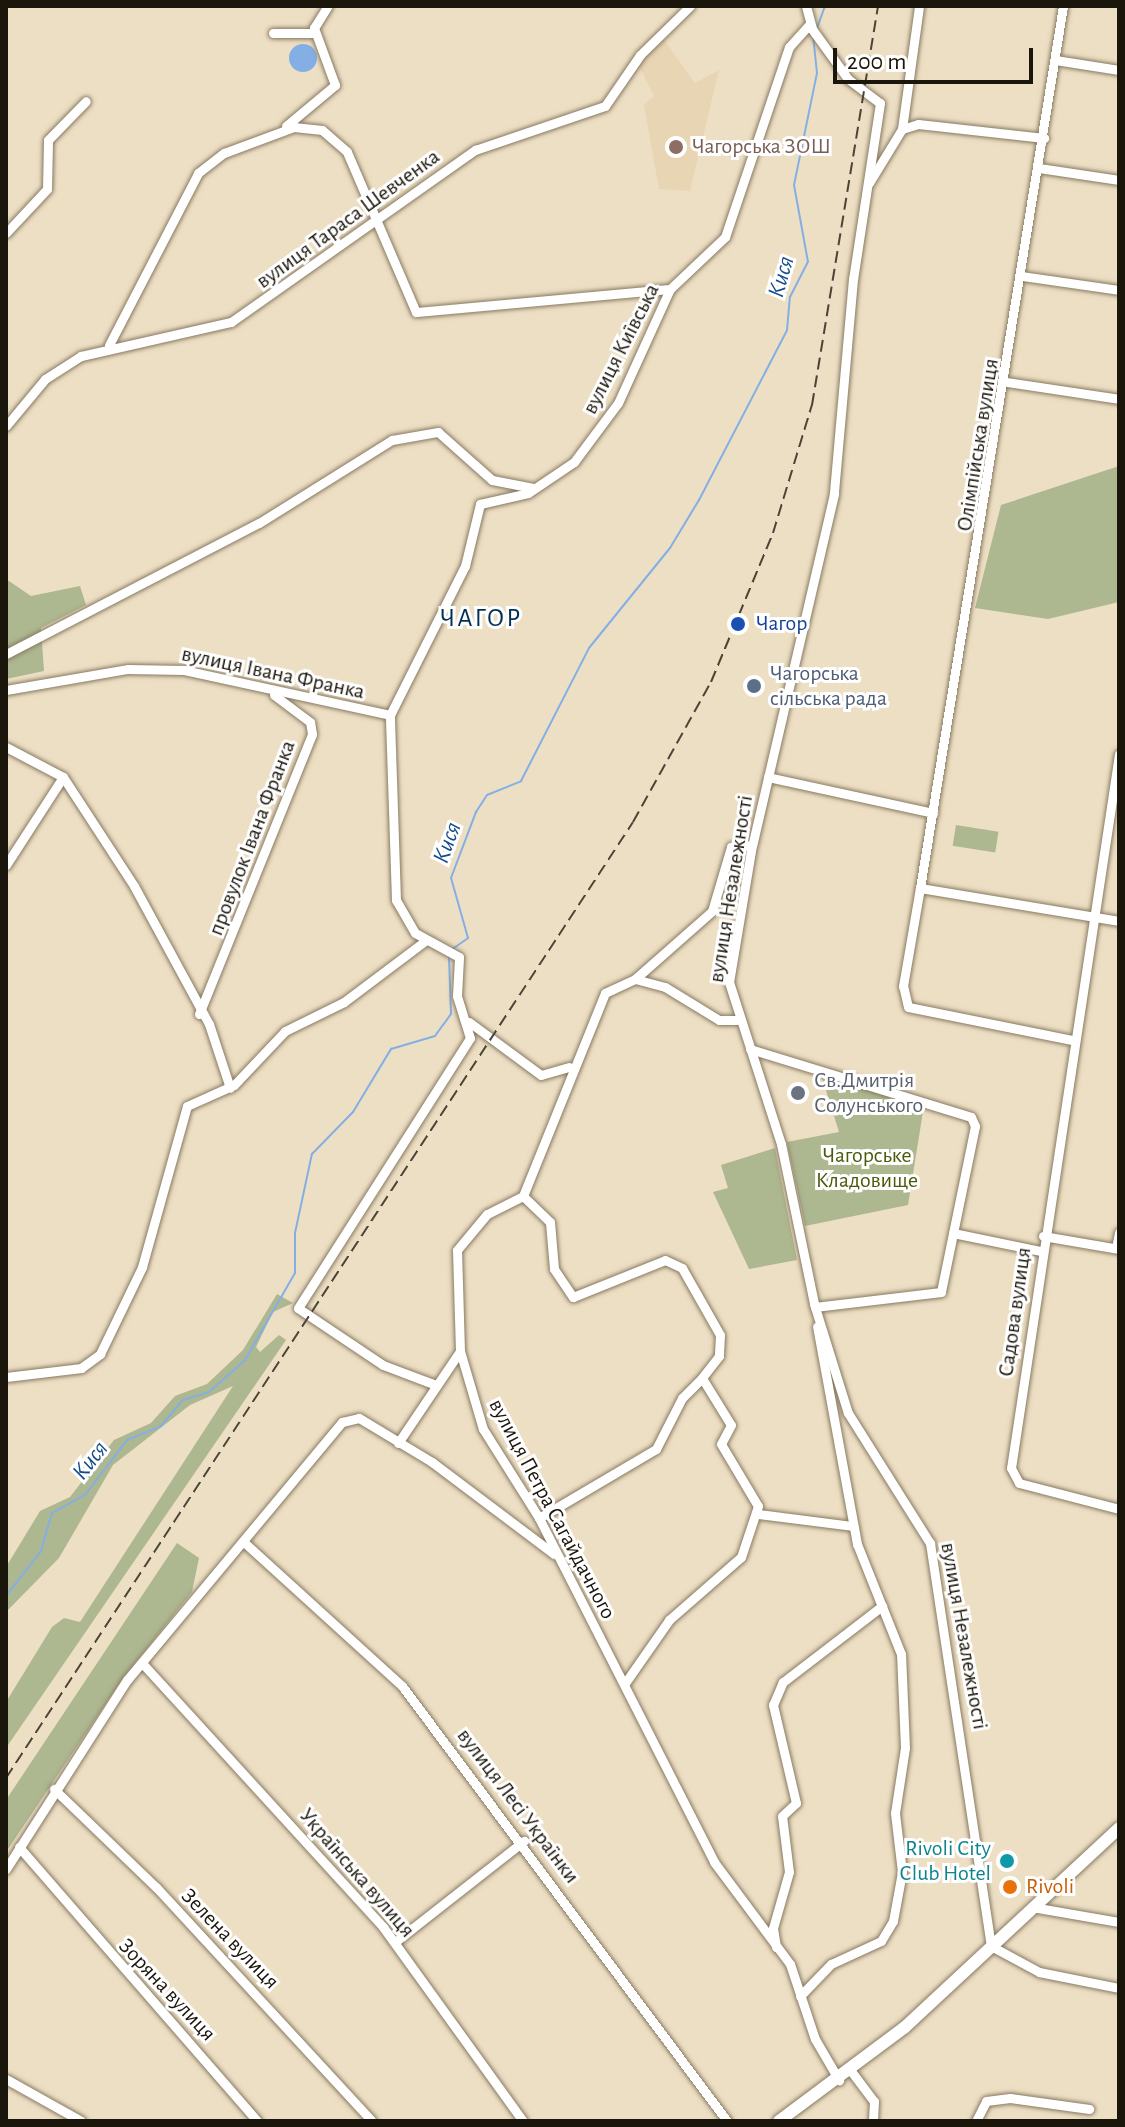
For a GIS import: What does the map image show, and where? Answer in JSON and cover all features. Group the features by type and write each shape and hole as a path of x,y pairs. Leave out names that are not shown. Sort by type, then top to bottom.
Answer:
{"main road":[{"path":"779,2121 851,2071 1119,1828"}],"street":[{"path":"109,345 198,173 281,130 335,85 315,33 328,6"},
{"name":"вулиця Тараса Шевченка","path":"6,426 45,379 109,345 187,337 231,322 481,146 608,104 640,55 690,6"},
{"path":"806,6 811,26"},
{"path":"867,186 902,129 919,6"},
{"name":"Олімпійська вулиця","path":"1063,6 1007,382 903,986 908,1007 1072,1040"},
{"name":"вулиця Незалежності","path":"811,26 851,81 880,103 867,186 834,494 752,845 729,982 736,1020 750,1049 781,1144 816,1311 848,1413 930,1543 991,1946"},
{"name":"вулиця Київська","path":"467,1020 457,996 457,954 425,941 405,919 394,891 390,715 465,566 480,504 537,488 574,462 607,420 670,289 727,234 789,47 811,26"},
{"path":"273,33 315,33"},
{"path":"1055,60 1119,70"},
{"path":"6,233 47,189 48,140 86,101"},
{"path":"902,129 918,124 1044,138"},
{"path":"281,130 308,126 337,139 379,218 405,301 419,313 670,289"},
{"path":"1039,168 1119,180"},
{"path":"1022,276 1119,290"},
{"path":"1007,382 1119,399"},
{"path":"6,654 259,523 392,440 438,432 492,480 537,488"},
{"name":"вулиця Івана Франка","path":"6,690 128,669 184,670 390,715"},
{"name":"провулок Івана Франка","path":"199,1014 312,734 310,722 268,690"},
{"path":"6,747 63,777 134,886 199,1014 230,1088"},
{"name":"Садова вулиця","path":"1119,754 1089,919 1011,1473 1019,1483 1119,1509"},
{"path":"6,865 63,777"},
{"path":"768,777 933,813"},
{"path":"539,1518 656,1449 682,1398 719,1356 720,1339 680,1265 665,1260 573,1297 554,1269 550,1222 523,1196 574,1061 605,993 635,979 712,911 731,847 752,845"},
{"path":"920,888 1089,919 1119,921"},
{"path":"6,1377 81,1368 100,1354 145,1260 179,1117 194,1100 230,1088 285,1031 344,1002 425,941"},
{"path":"635,979 665,987 719,1020 736,1020"},
{"path":"467,1020 541,1075 559,1075 574,1061"},
{"path":"436,1385 383,1365 298,1306 465,1048 467,1020"},
{"path":"750,1049 971,1117 975,1126 941,1292 816,1311 853,1526 901,1654 905,1748 895,1813 900,1894 881,1941 831,1964 800,1996"},
{"name":"вулиця Петра Сагайдачного","path":"523,1196 487,1214 457,1250 460,1351 483,1429 539,1518 714,1862 776,1947 839,2080"},
{"path":"1043,1236 1118,1249 1119,1232"},
{"path":"953,1233 1041,1251"},
{"path":"398,1443 460,1351"},
{"path":"702,1378 730,1423 721,1444 759,1514"},
{"path":"6,1869 54,1789 192,1597 246,1544 342,1422 359,1418 557,1557"},
{"path":"759,1514 853,1526"},
{"path":"625,1683 669,1620 741,1557 759,1514"},
{"name":"вулиця Лесі Українки","path":"246,1544 391,1674 524,1841 727,2121"},
{"path":"776,1947 773,1928 789,1872 782,1816 796,1803 773,1705 783,1682 882,1606"},
{"name":"Українська вулиця","path":"143,1664 395,1942 523,2121"},
{"name":"Зелена вулиця","path":"54,1789 156,1887 372,2121"},
{"path":"395,1942 524,1841"},
{"name":"Зоряна вулиця","path":"19,1847 257,2121"},
{"path":"1032,1907 1119,1922"},
{"path":"991,1946 1039,1972 1119,1988"},
{"path":"851,2071 874,2101 873,2121"},
{"path":"6,2079 81,2121"},
{"path":"976,2121 986,2101 1089,2109"}],"shaded area":[{"name":"Чагорська ЗОШ","path":"662,37 695,83 719,70 690,191 659,189 644,105 654,96 637,62"}],"green space":[{"path":"1119,466 1119,602 1048,619 975,608 1001,505"},
{"path":"6,579 31,596 80,586 86,605 41,628 44,671 6,679"},
{"path":"956,825 998,832 995,852 953,846"},
{"name":"Чагорське Кладовище","path":"819,1068 925,1099 908,1205 805,1226 787,1142 839,1132"},
{"path":"775,1148 797,1260 749,1269 713,1192 728,1188 721,1165"},
{"path":"277,1294 293,1303 273,1312 256,1347 260,1352 279,1335 286,1340 6,1748 6,1702 52,1627 64,1618 80,1622 233,1386 190,1405 113,1465 59,1558 6,1612 6,1567 40,1511 70,1497 114,1440 151,1423 175,1396 207,1384 243,1350"},
{"path":"177,1543 199,1558 192,1592 123,1678 6,1852 6,1800"}],"water":[{"path":"303,44 313,48 317,58 313,68 303,72 293,68 289,58 293,48"}],"waterway":[{"name":"Кися","path":"817,28 825,6"},
{"name":"Кися","path":"451,950 468,938 451,878 476,812 487,795 521,781 589,648 670,548 699,500 787,330 790,297 808,262 794,185 817,73 813,37"},
{"name":"Кися","path":"6,1596 41,1551 52,1513 85,1495 127,1440 161,1426 183,1400 209,1392 245,1360 295,1273 295,1233 312,1154 353,1112 391,1049 435,1036 451,1014 449,956"}],"railway":[{"path":"6,1778 633,822 711,682 773,533 812,405 878,6"}],"place":[{"name":"Чагорська ЗОШ","path":"676,147"},
{"name":"Чагор","path":"738,624"},
{"name":"Чагорська сільська рада","path":"754,686"},
{"name":"Св.Дмитрія Солунського","path":"798,1093"},
{"name":"Rivoli Сity Сlub Hotel","path":"1007,1861"},
{"name":"Rivoli","path":"1010,1887"}],"district":[{"name":"ЧАГОР","path":"481,619"}]}
